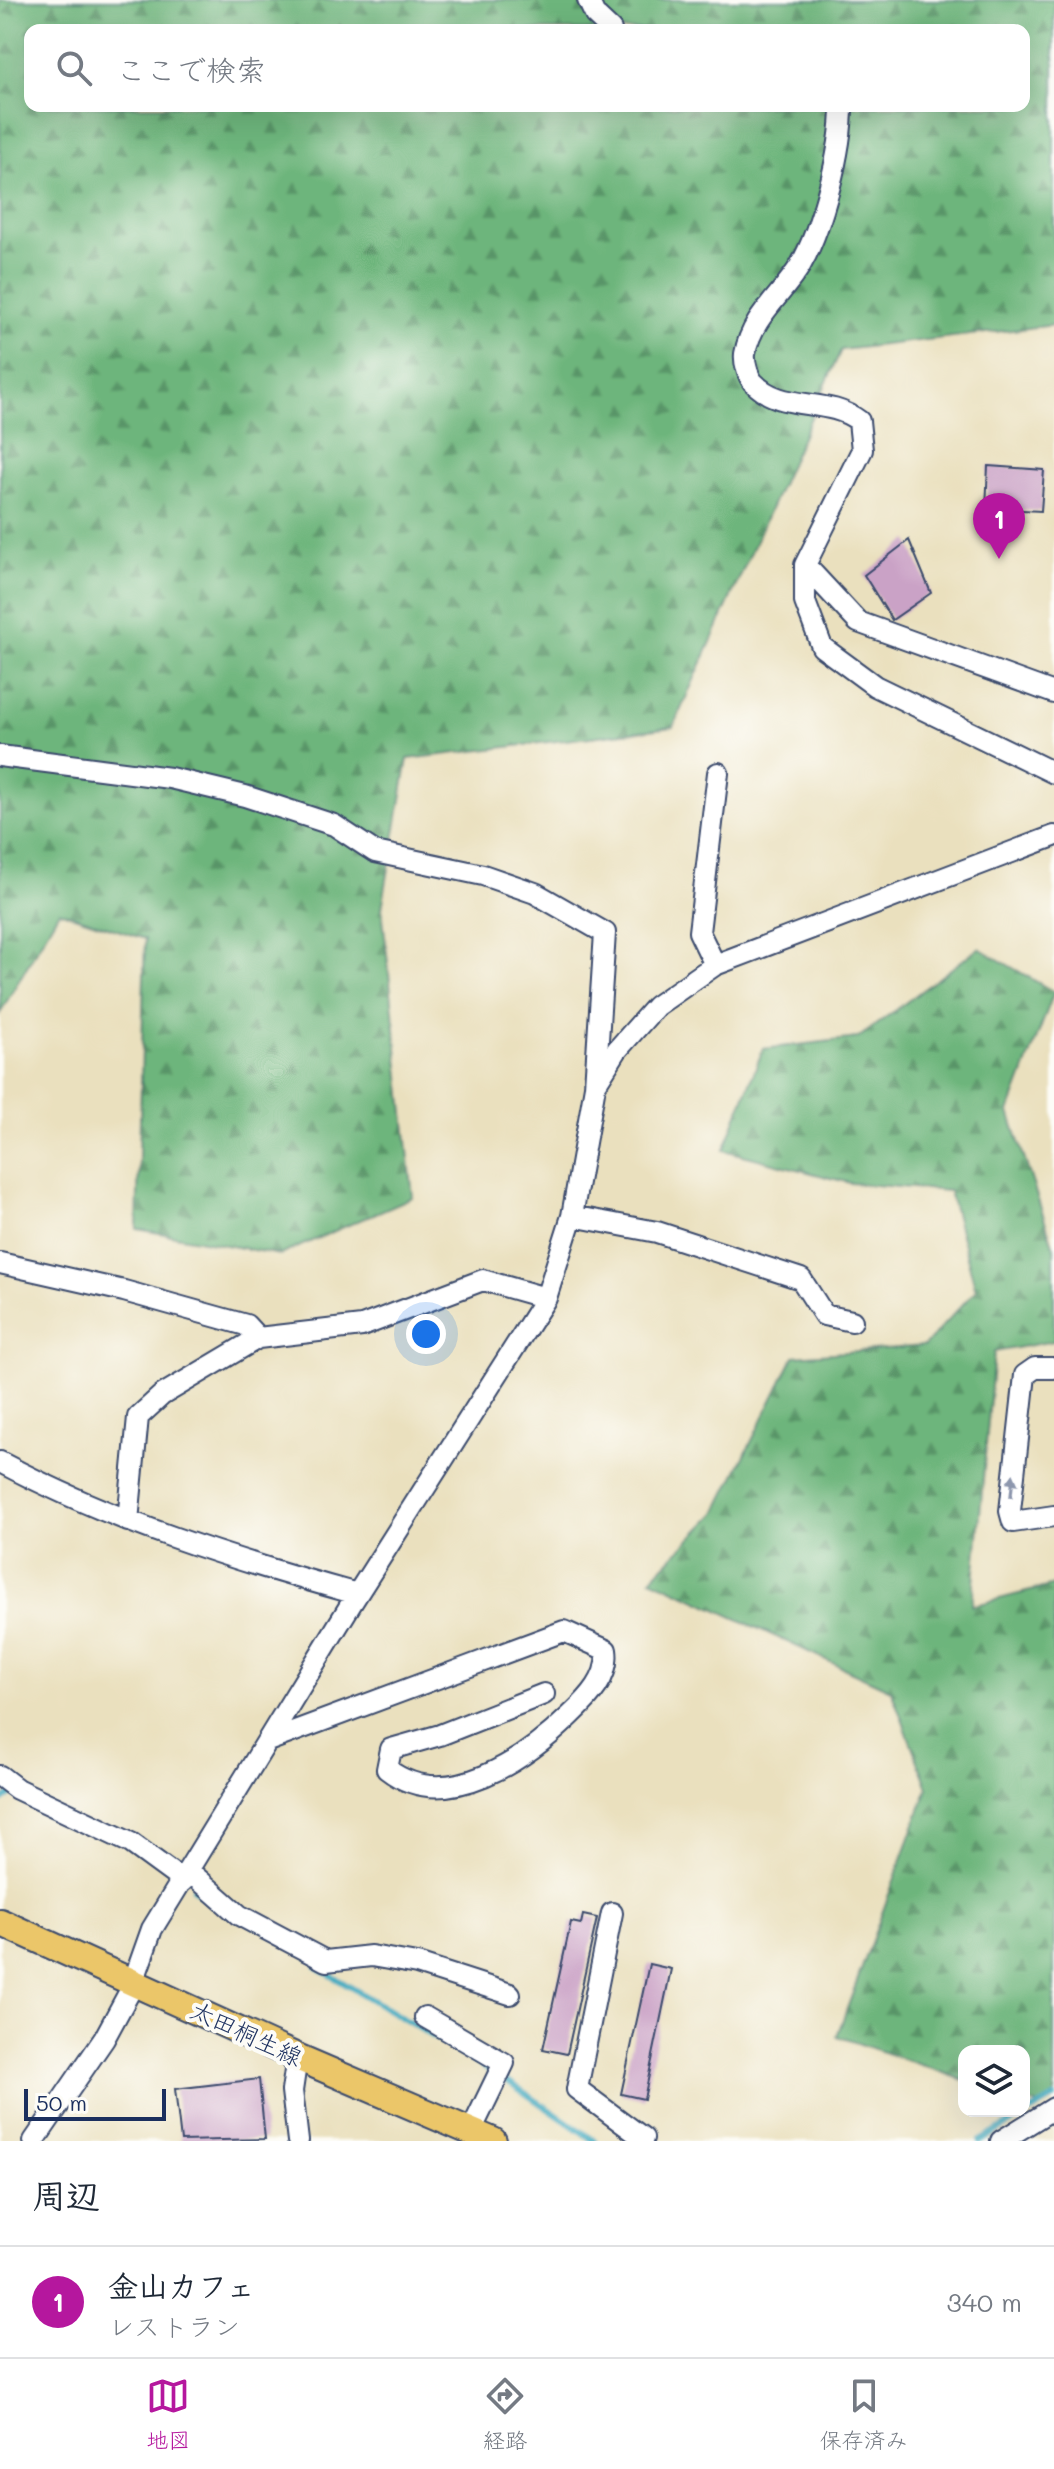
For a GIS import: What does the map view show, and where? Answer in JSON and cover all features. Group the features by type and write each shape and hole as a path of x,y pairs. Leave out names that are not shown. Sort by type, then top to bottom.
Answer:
{"main road":[{"name":"太田桐生線","path":"0,1922 482,2137"}],"street":[{"path":"588,0 595,15 605,24"},
{"path":"842,112 842,128 820,211 801,264 754,327 744,356 750,379 771,398 843,408 859,421 862,450 805,565 805,602 822,647 875,686 1054,773"},
{"path":"805,565 858,622 978,662 1054,693"},
{"path":"0,756 170,778 245,796 334,825 375,852 483,875 535,893 605,933 595,1086 572,1216 546,1298 357,1594 152,1929 134,1982 104,2039 34,2141"},
{"path":"715,965 699,932 718,773"},
{"path":"595,1086 617,1050 656,1006 715,965 810,932 915,886 1054,836"},
{"path":"572,1216 657,1232 801,1279 824,1315 852,1321"},
{"path":"0,1263 124,1291 246,1325 258,1338"},
{"path":"128,1521 138,1417 162,1395 258,1338 362,1326 483,1280 546,1298"},
{"path":"1054,1368 1035,1368 1025,1375 1010,1511 1013,1522 1054,1516"},
{"path":"0,1462 128,1521 224,1558 357,1594"},
{"path":"268,1741 564,1631 606,1650 608,1665 590,1697 541,1745 513,1763 457,1784 434,1786 404,1782 387,1769 391,1749 440,1735 544,1694"},
{"path":"0,1776 17,1789 131,1843 186,1876 239,1915 326,1961 371,1956 417,1964 510,1994"},
{"path":"612,1913 577,2089 643,2138 642,2141"},
{"path":"425,2017 504,2063 482,2137"},
{"path":"297,2057 292,2091 298,2141"},
{"path":"1001,2141 1054,2108"}],"green space":[{"path":"0,0 1054,0 1054,325 841,350 673,727 408,759 382,908 413,1197 280,1255 137,1229 145,939 59,911 0,1013"},
{"path":"979,948 1054,992 1009,1112 1054,1248 1054,1341 994,1352 972,1606 1054,1585 1054,2098 1039,2105 1030,2102 1030,2045 958,2045 958,2078 837,2036 928,1788 891,1690 651,1579 716,1513 794,1356 924,1346 976,1290 949,1191 850,1183 724,1150 763,1049 858,1038"}],"building":[{"path":"988,466 1044,470 1041,511 986,508"},
{"path":"909,540 931,593 892,620 864,575"},
{"path":"583,1915 597,1918 567,2054 543,2049 571,1922 581,1924"},
{"path":"649,1964 671,1969 644,2099 621,2094"},
{"path":"259,2079 265,2139 181,2141 175,2089"}],"waterway":[{"path":"0,1802 13,1793"},
{"path":"194,1889 208,1901"},
{"path":"317,1967 509,2082 595,2141"},
{"path":"980,2141 1054,2098"}],"place":[{"name":"金山カフェ","path":"999,559"}]}
